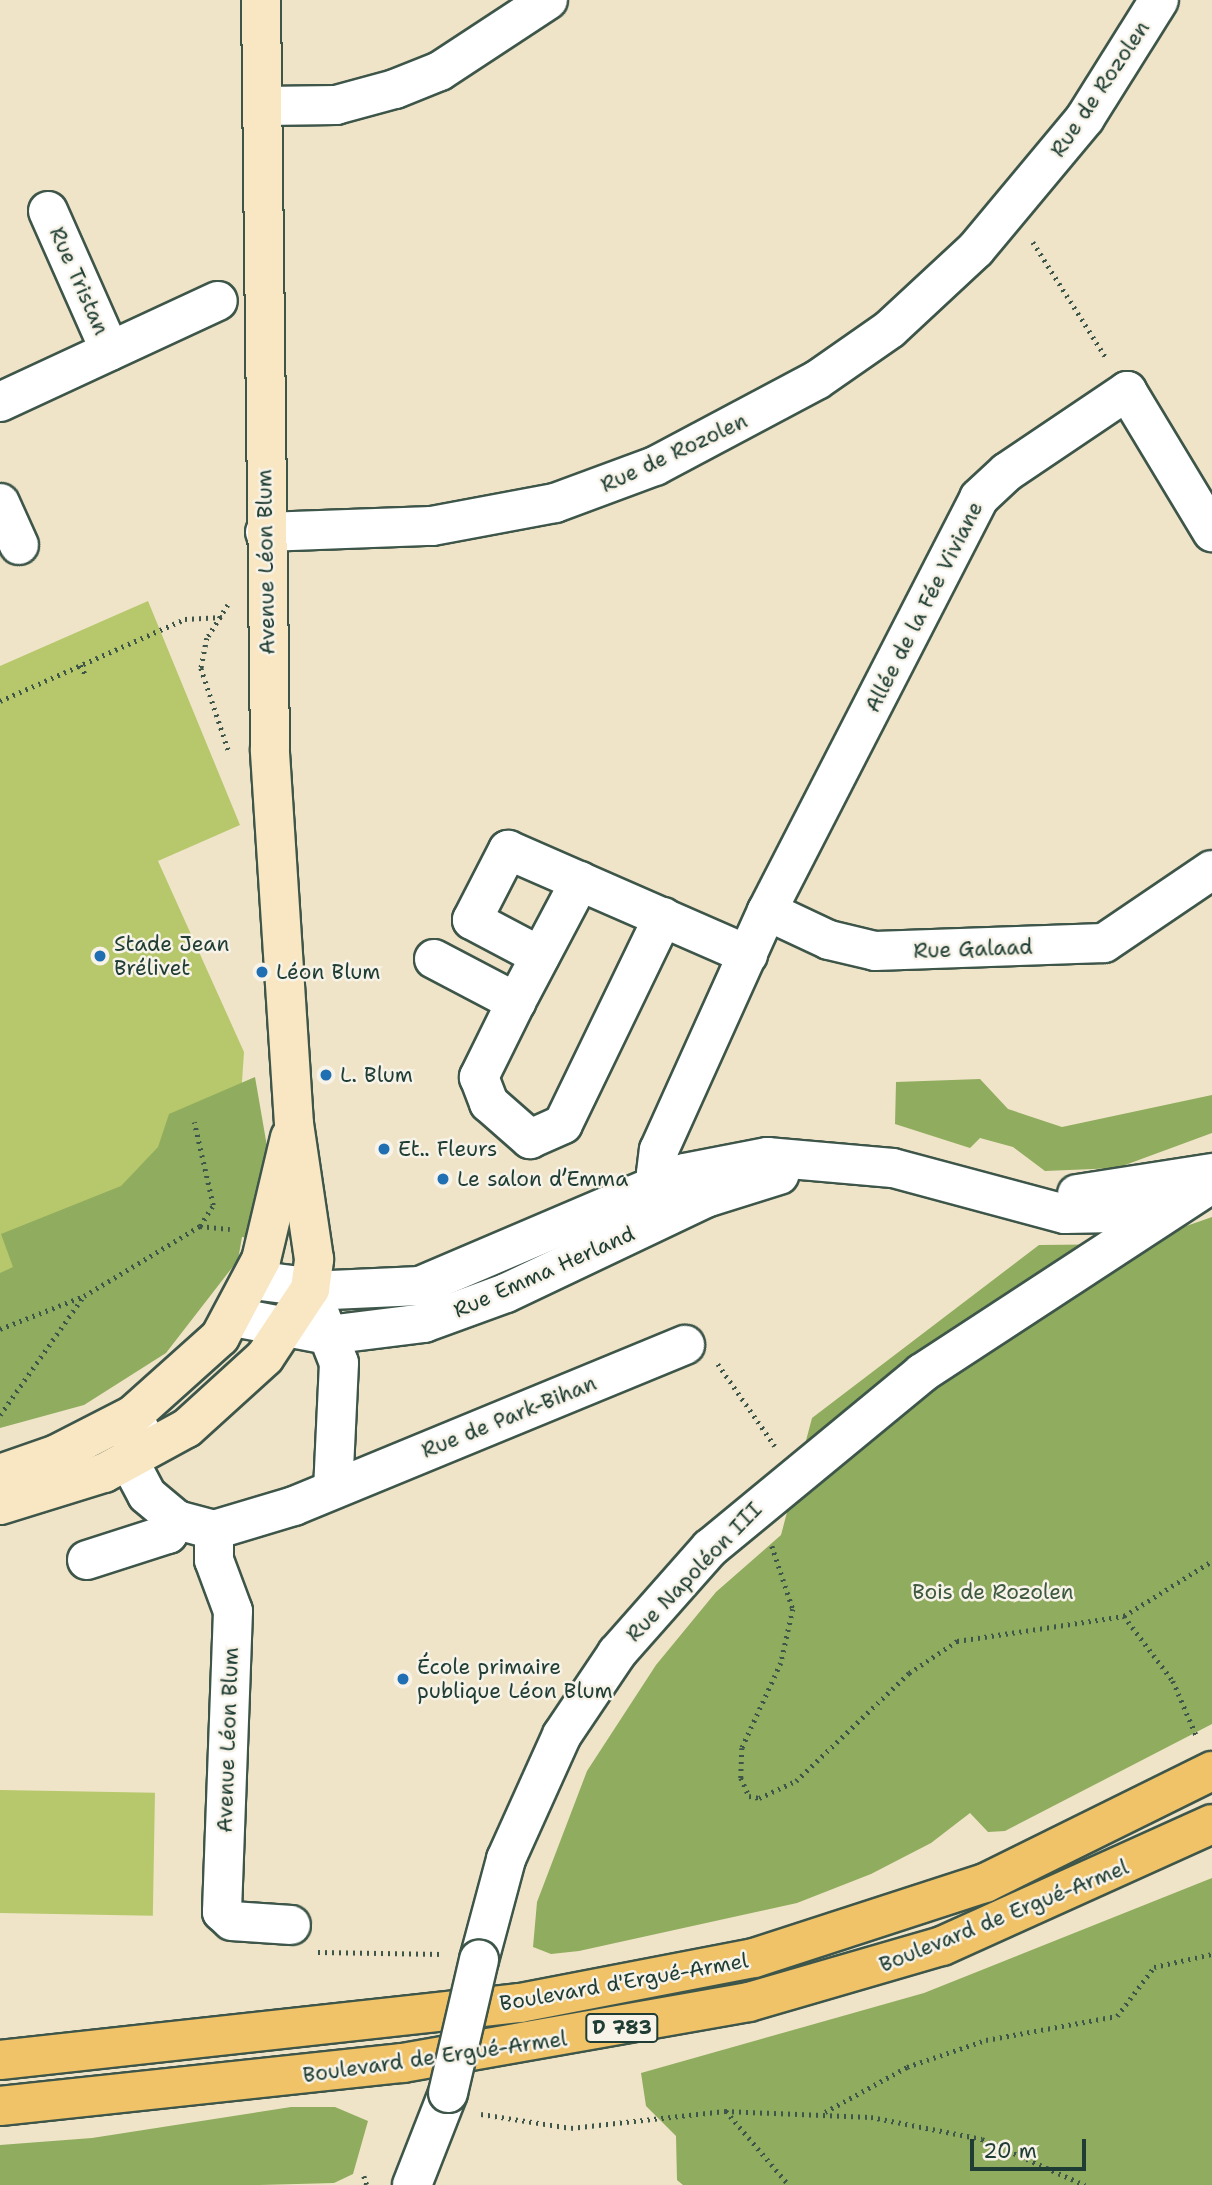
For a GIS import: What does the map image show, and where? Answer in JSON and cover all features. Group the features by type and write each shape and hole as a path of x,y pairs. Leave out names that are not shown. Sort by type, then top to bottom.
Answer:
{"main road":[{"name":"Avenue Léon Blum","path":"0,1505 129,1461 205,1415 285,1332 310,1289 314,1259 293,1124 276,873 265,532 265,106 261,0"},
{"name":"Avenue Léon Blum","path":"0,1474 58,1454 150,1404 204,1357 234,1317 253,1280 293,1124"},
{"name":"Boulevard d'Ergué-Armel","path":"0,2060 520,2003 754,1958 985,1883 1203,1766"},
{"name":"Boulevard de Ergué-Armel","path":"0,2106 403,2063 749,2002 942,1946 1212,1824"}],"street":[{"path":"265,106 336,105 407,85 470,53 548,0"},
{"name":"Rue de Rozolen","path":"265,532 495,519 655,466 858,355 931,294 1012,209 1085,118 1159,0"},
{"name":"Rue Tristan","path":"48,211 110,351"},
{"name":"Rue Tristan","path":"0,402 218,301"},
{"path":"1127,391 1212,532"},
{"name":"Allée de la Fée Viviane","path":"767,911 979,498 1127,391"},
{"path":"0,503 19,545"},
{"path":"540,956 472,920 508,850 748,955"},
{"name":"Rue Galaad","path":"767,911 829,940 875,951 1104,943 1212,870"},
{"path":"580,881 479,1077 489,1103 518,1132 530,1139 544,1137 563,1124 663,917"},
{"path":"664,1200 659,1150 767,911"},
{"path":"434,959 516,1002"},
{"name":"Rue Emma Herland","path":"253,1280 310,1289 420,1286 664,1200 847,1162 994,1194 1065,1214 1171,1212"},
{"name":"Rue Emma Herland","path":"994,1194 1128,1190 1212,1173"},
{"name":"Rue Napoléon III","path":"412,2185 431,2145 459,2107 468,1957 519,1825 589,1689 710,1548 802,1467 956,1349 1212,1183"},
{"name":"Rue Napoléon III","path":"1171,1212 1212,1196"},
{"name":"Rue Emma Herland","path":"234,1317 285,1332 328,1335 424,1323 524,1284 664,1200"},
{"name":"Avenue Léon Blum","path":"310,1289 340,1363 333,1489"},
{"name":"Rue de Park-Bihan","path":"333,1489 699,1351"},
{"name":"Avenue Léon Blum","path":"129,1461 150,1404"},
{"path":"129,1461 147,1495 177,1520 214,1530 333,1489"},
{"path":"87,1560 168,1534 177,1520"},
{"name":"Avenue Léon Blum","path":"214,1530 214,1560 233,1611 222,1912 232,1922 300,1939"}],"path":[{"path":"1012,209 1127,391"},
{"path":"231,593 222,617 207,638 201,668 231,756"},
{"path":"0,701 185,619 222,617"},
{"path":"81,665 85,674"},
{"path":"0,1329 83,1296 200,1226 213,1205 194,1122"},
{"path":"200,1226 235,1229"},
{"path":"0,1415 83,1296"},
{"path":"699,1351 774,1445 802,1467"},
{"path":"780,1535 772,1546 791,1598 789,1633 742,1748 741,1779 749,1796 759,1798 796,1781 909,1673 957,1641 1124,1616 1212,1561"},
{"path":"1124,1616 1173,1681 1203,1766"},
{"path":"300,1939 468,1957"},
{"path":"823,2113 907,2067 986,2040 1116,2016 1154,1966 1212,1954"},
{"path":"459,2107 473,2113 571,2128 725,2110 823,2113 982,2139 1085,2185"},
{"path":"725,2110 789,2185"},
{"path":"364,2176 367,2185"}],"green space":[{"name":"Stade Jean Brélivet","path":"148,601 240,825 158,861 244,1052 241,1097 203,1218 0,1302 0,666"},
{"path":"255,1077 269,1158 263,1240 242,1237 238,1260 166,1353 84,1405 0,1428 0,1273 13,1267 1,1234 121,1186 158,1147 169,1114"},
{"path":"980,1079 1008,1109 1062,1127 1212,1095 1212,1133 1117,1168 1045,1171 1013,1147 980,1138 970,1148 895,1124 896,1082"},
{"name":"Bois de Rozolen","path":"1212,1217 1212,1724 1005,1831 988,1832 970,1813 931,1843 871,1874 797,1903 579,1951 551,1954 533,1947 537,1902 587,1771 656,1665 716,1592 781,1535 812,1418 1039,1245 1135,1244"},
{"path":"0,1790 155,1793 153,1916 0,1913"},
{"path":"1212,1878 1212,2185 683,2185 677,2180 676,2136 646,2106 641,2073 924,1993"},
{"path":"291,2107 335,2107 368,2121 353,2174 334,2183 0,2185 0,2145 92,2138"}],"place":[{"name":"Stade Jean Brélivet","path":"100,956"},
{"name":"Léon Blum","path":"262,972"},
{"name":"L. Blum","path":"326,1075"},
{"name":"Et.. Fleurs","path":"384,1149"},
{"name":"Le salon d’Emma","path":"443,1179"},
{"name":"École primaire publique Léon Blum","path":"403,1679"}]}
